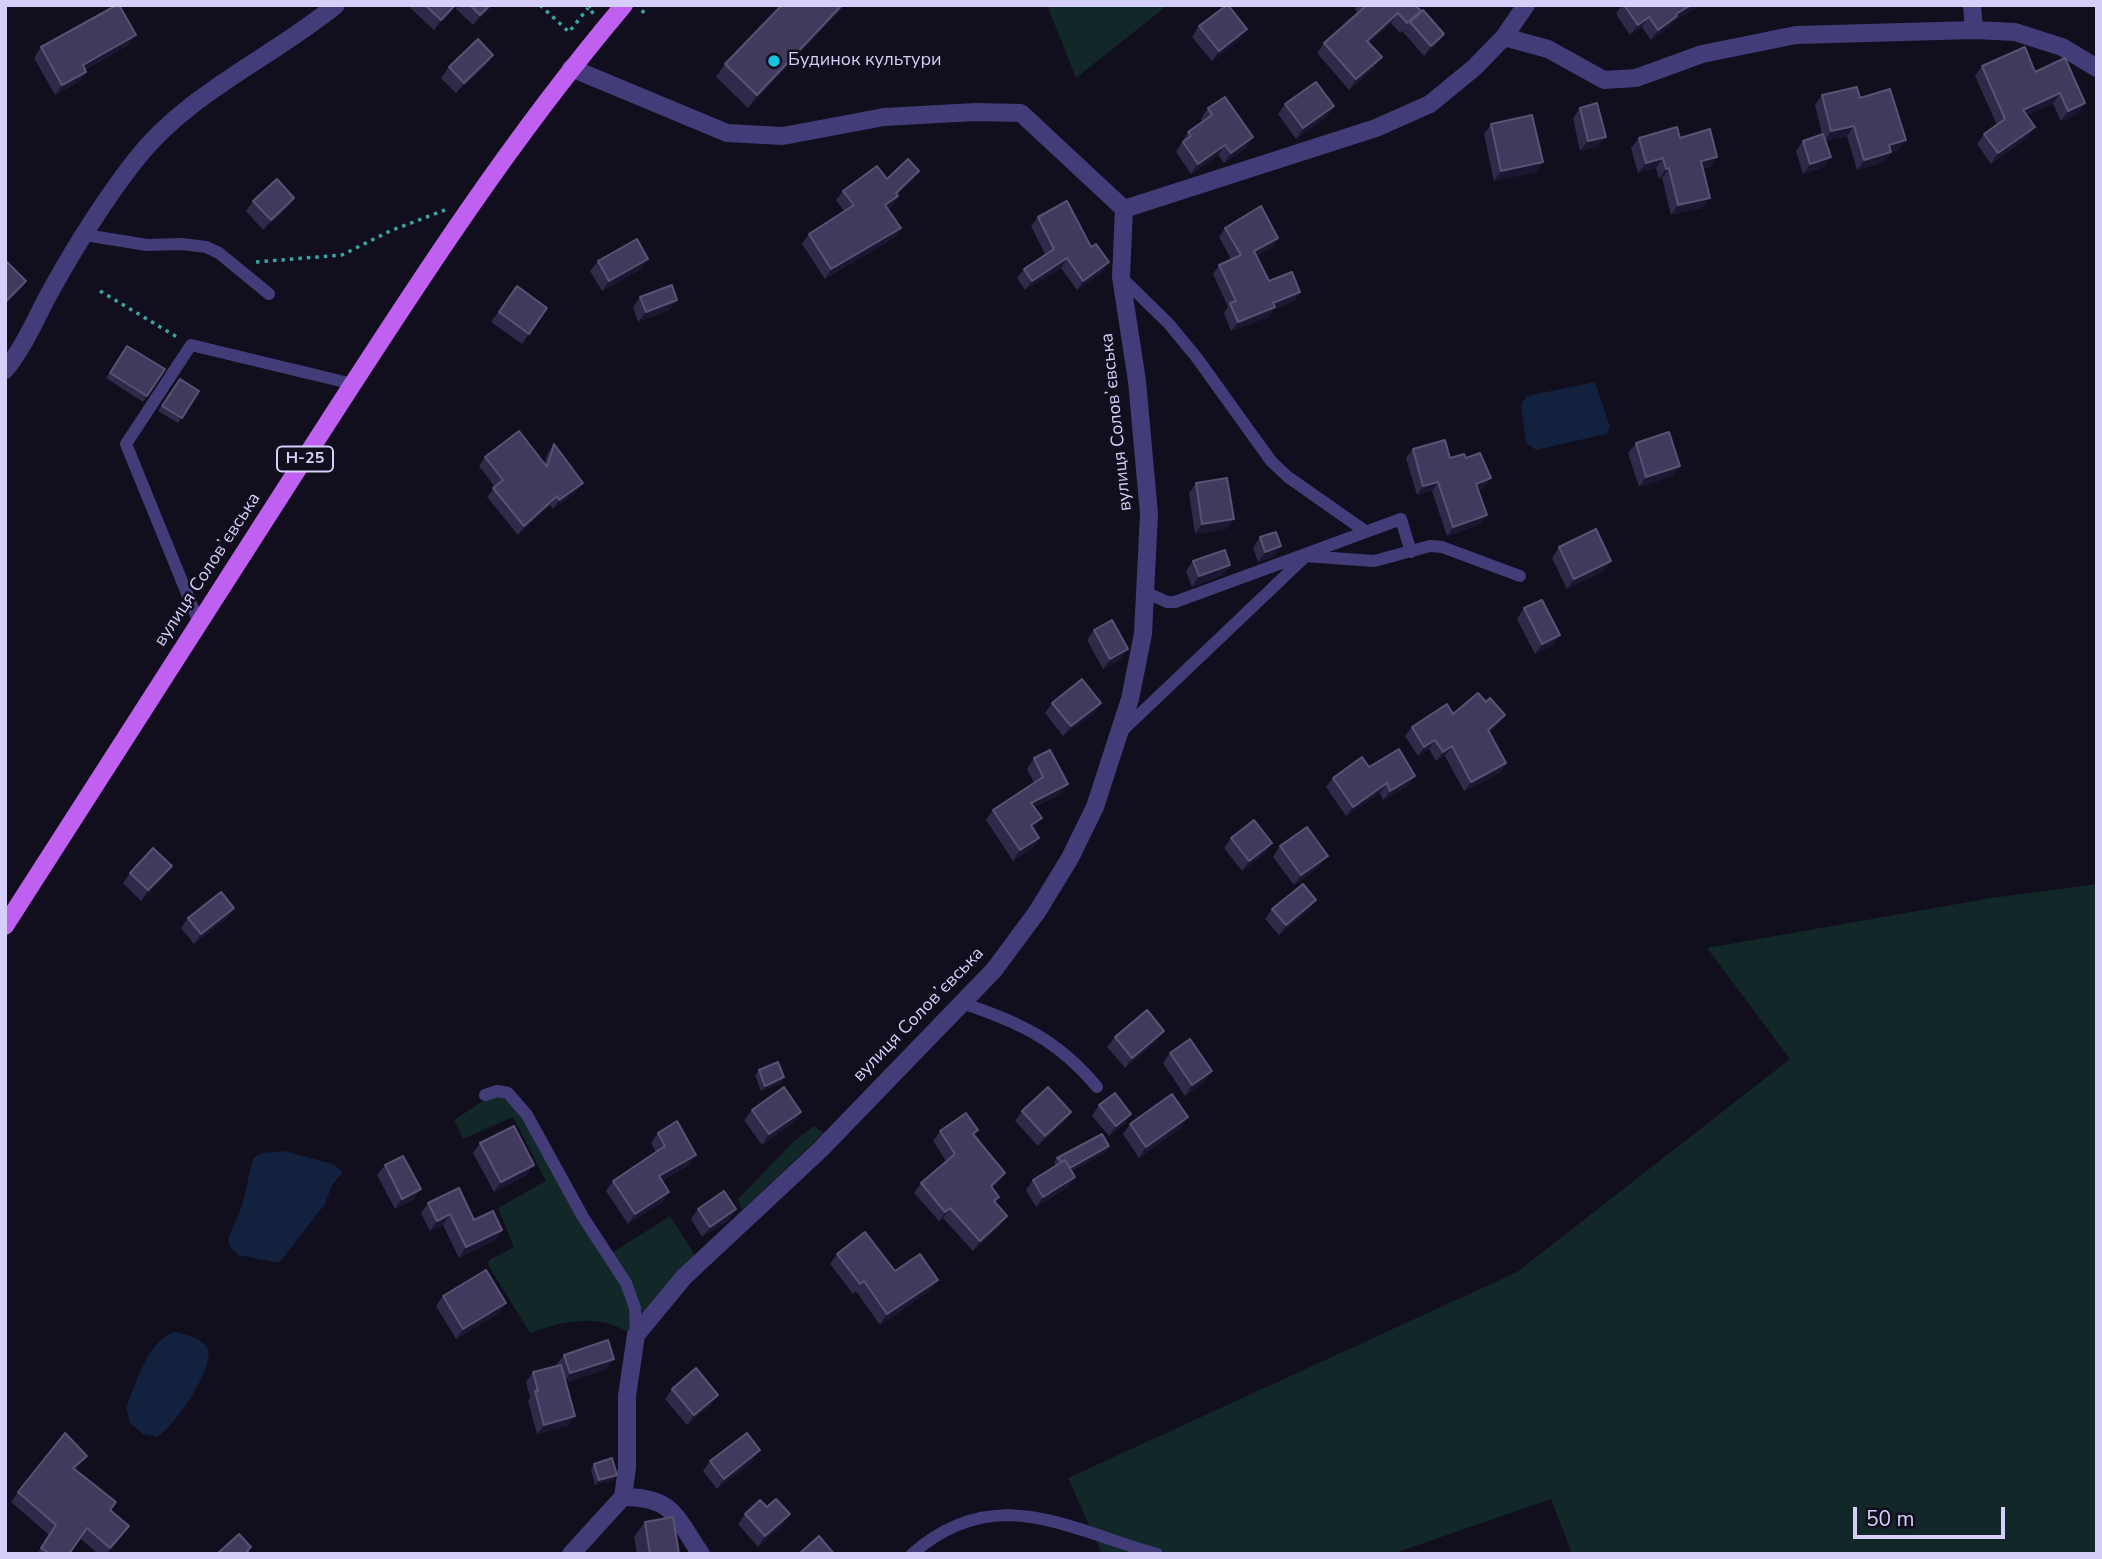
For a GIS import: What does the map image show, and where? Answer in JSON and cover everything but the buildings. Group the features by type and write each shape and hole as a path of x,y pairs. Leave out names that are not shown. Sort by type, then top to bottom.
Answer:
{"main road":[{"name":"вулиця Соловʼєвська","path":"5,926 353,384 476,198 571,68 624,5"}],"street":[{"path":"5,370 85,235 135,161 168,125 257,58 296,38 336,5"},
{"path":"571,68 727,133 783,136 884,117 976,112 1021,113 1124,209 1376,128 1421,109 1451,89 1504,37 1526,5"},
{"path":"1972,5 1975,30"},
{"path":"1504,37 1548,49 1604,80 1636,78 1702,54 1796,34 1975,30 2015,32 2062,47 2097,68"},
{"name":"вулиця Соловʼєвська","path":"636,1335 684,1278 821,1149 994,970 1037,912 1070,858 1095,807 1120,734 1143,635 1143,591 1149,514 1144,449 1121,277 1124,209"},
{"path":"571,1554 623,1497 627,1468 627,1396 636,1335"},
{"path":"623,1497 645,1497 668,1506 701,1554"}],"lane":[{"path":"85,235 147,245 206,247 231,263 269,294"},
{"path":"1121,277 1168,324 1197,358 1246,431 1271,461 1288,477 1365,531"},
{"path":"199,623 126,444 191,345 353,384"},
{"path":"1143,591 1167,602 1175,602 1401,519 1411,552"},
{"path":"1120,734 1302,556 1374,561 1430,546 1442,547 1520,576"},
{"path":"962,1003 1014,1022 1049,1041 1072,1058 1097,1087"},
{"path":"485,1095 498,1091 508,1094 527,1115 583,1217 626,1283 635,1308 636,1335"},
{"path":"912,1554 959,1522 990,1514 1020,1514 1157,1554"}],"path":[{"path":"540,5 569,32 588,9"},
{"path":"231,263 342,255 390,231 476,198"},
{"path":"100,291 191,345"}],"green space":[{"path":"1047,5 1168,5 1076,78"},
{"path":"2097,884 2097,1554 1572,1554 1551,1499 1392,1554 1102,1554 1068,1478 1517,1272 1790,1059 1707,948 1991,898"},
{"path":"498,1096 514,1105 617,1277 629,1301 632,1327 628,1332 604,1322 579,1321 530,1333 488,1265 489,1260 514,1247 498,1208 546,1181 513,1117 463,1139 454,1120 486,1099"},
{"path":"814,1126 824,1133 742,1210 738,1199 794,1141"},
{"path":"670,1216 695,1255 641,1315 612,1253"}],"water":[{"path":"1595,382 1610,427 1606,434 1536,450 1526,443 1521,404 1527,396"},
{"path":"284,1151 333,1164 343,1173 333,1183 325,1204 279,1263 238,1255 230,1247 228,1239 242,1206 253,1158 262,1153"},
{"path":"175,1332 194,1337 206,1346 208,1359 205,1370 191,1397 173,1422 157,1437 143,1434 130,1423 126,1408 150,1353 166,1336"}],"place":[{"name":"Будинок культури","path":"774,61"}]}
